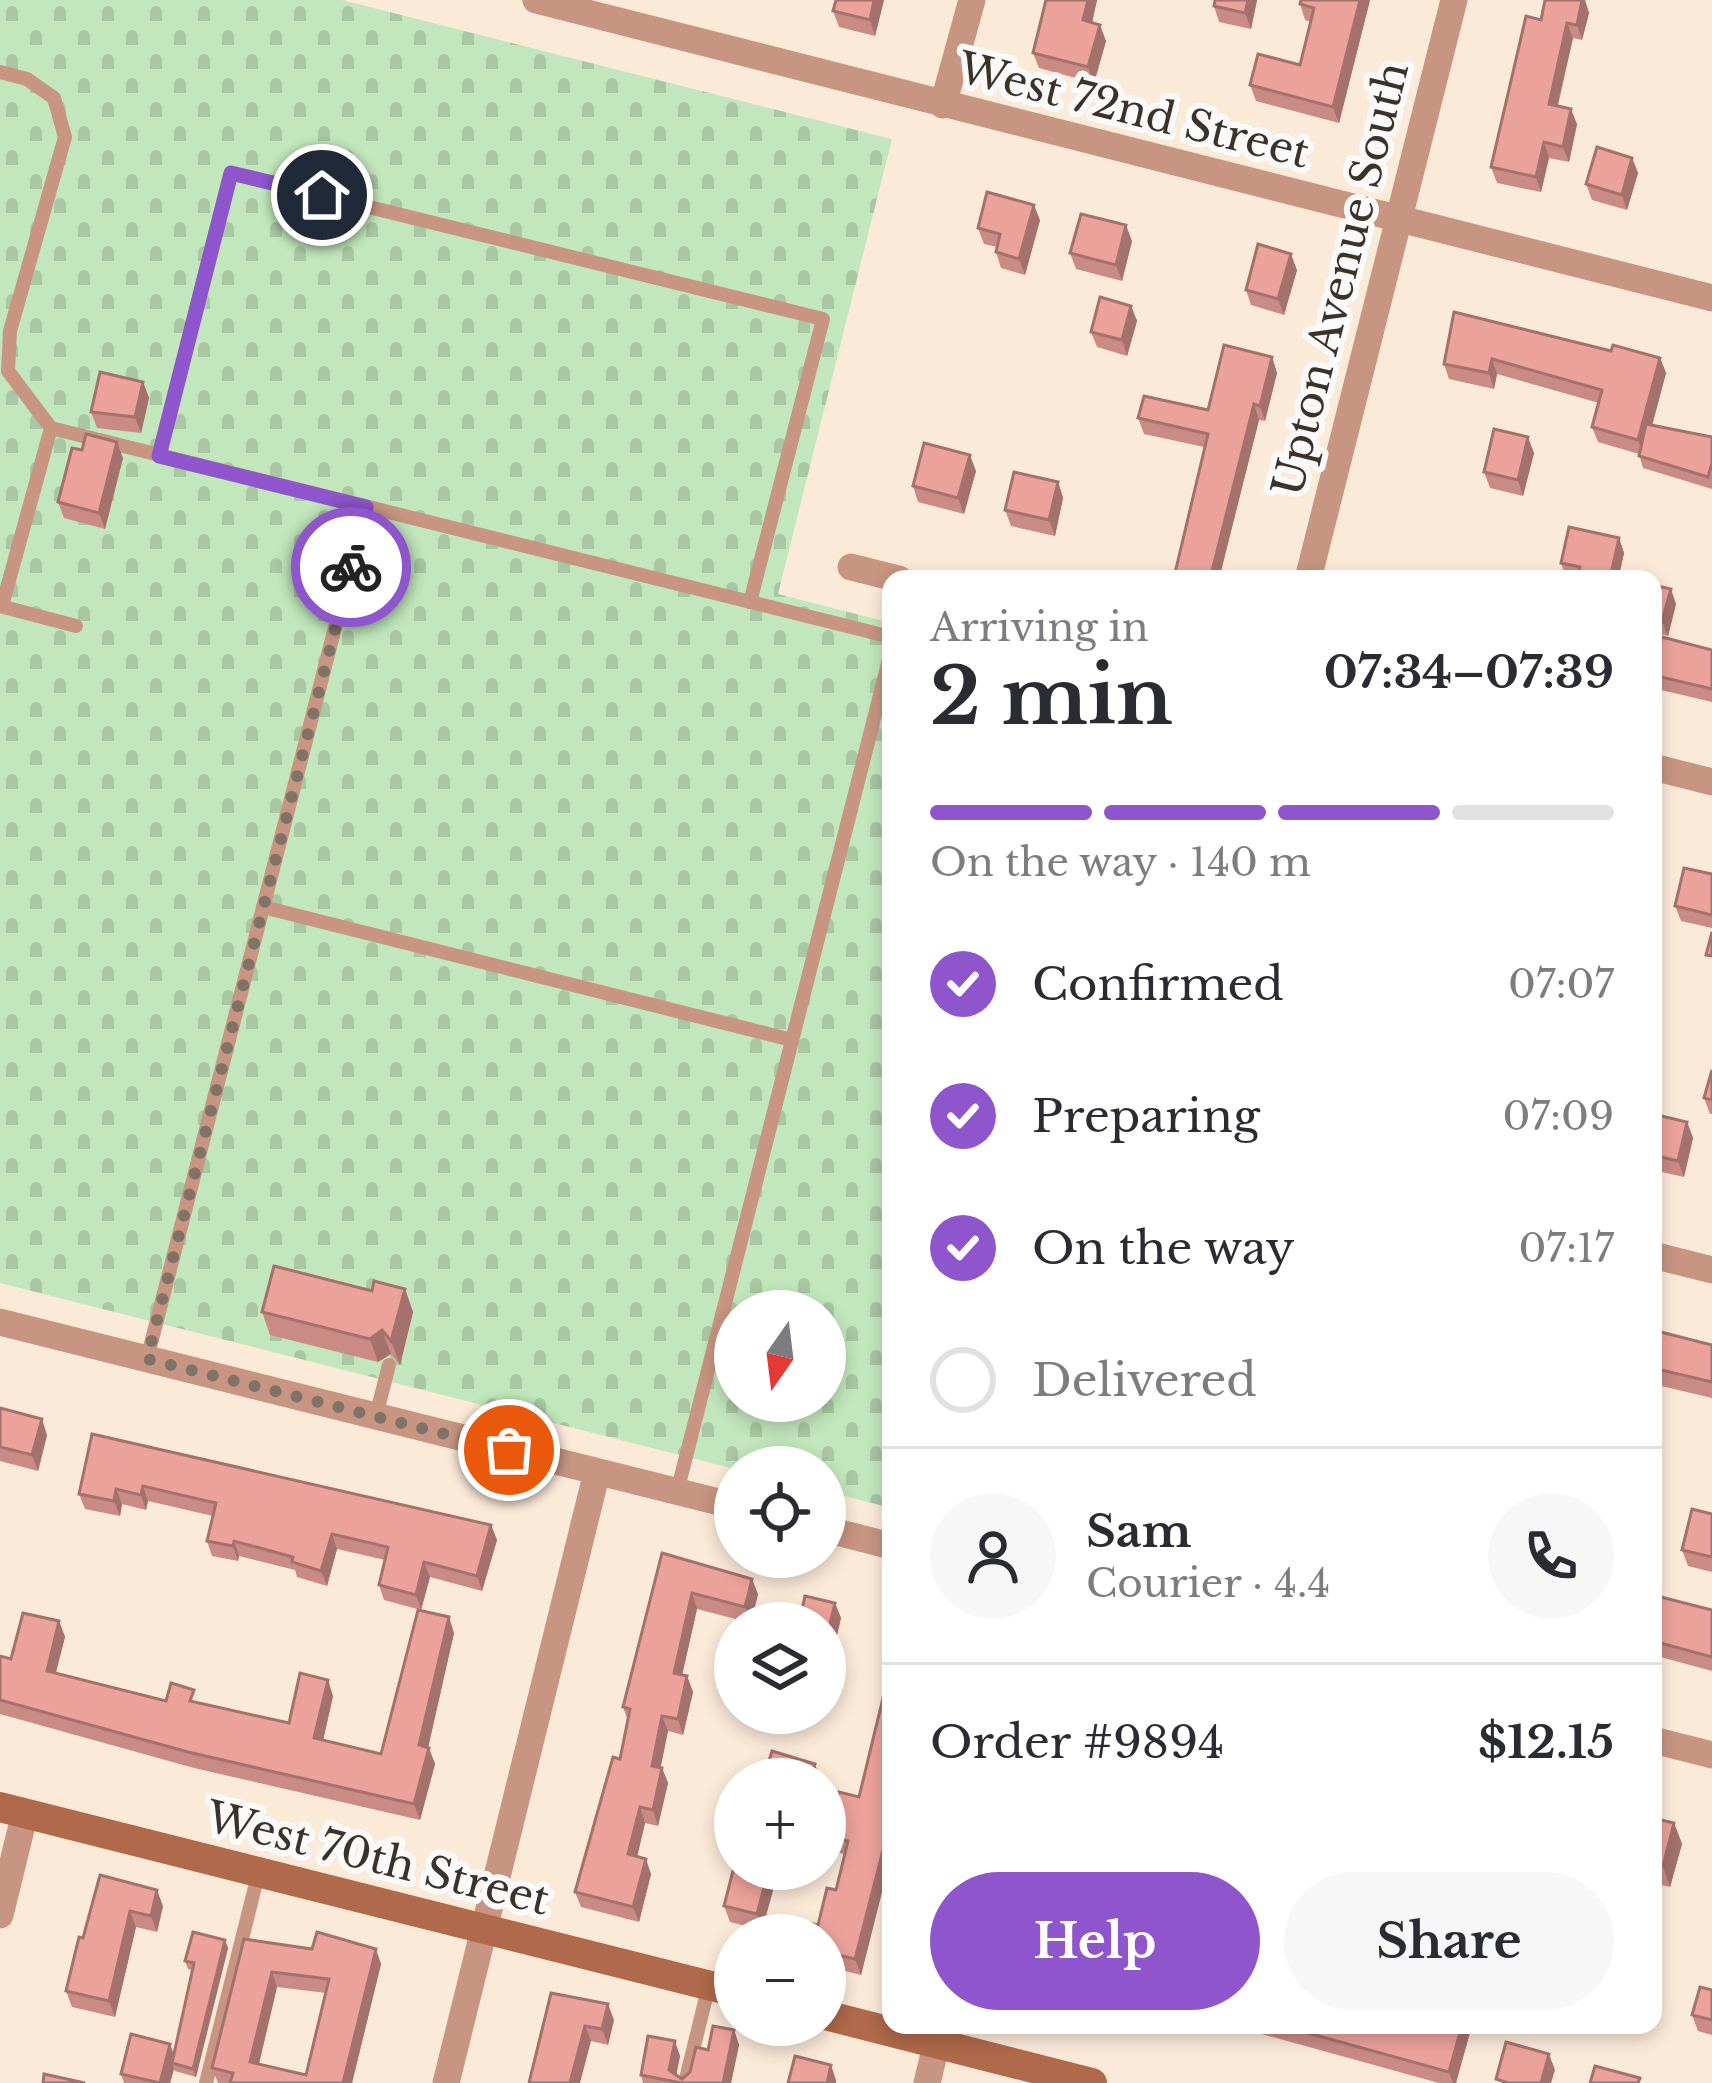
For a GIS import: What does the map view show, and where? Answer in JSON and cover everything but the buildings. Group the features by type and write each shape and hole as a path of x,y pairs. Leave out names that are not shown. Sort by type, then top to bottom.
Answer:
{"street":[{"name":"West 72nd Street","path":"536,0 1712,298"},
{"path":"943,105 972,0"},
{"name":"Upton Avenue South","path":"1309,570 1454,0"},
{"path":"851,567 882,575"},
{"path":"1662,769 1712,782"},
{"path":"1662,1257 1712,1270"},
{"path":"0,1322 714,1501"},
{"path":"446,2083 597,1472"},
{"path":"846,1534 882,1544"},
{"path":"1662,1742 1712,1755"},
{"path":"0,1916 12,1810"},
{"name":"West 70th Street","path":"12,1810 714,1986"},
{"path":"846,2018 882,2024"},
{"path":"927,2083 939,2034 1092,2083"}],"lane":[{"path":"0,72 26,79 54,98 65,137 10,331 8,371 51,428 882,635"},
{"path":"159,456 231,173 436,223 823,319 750,602"},
{"path":"51,428 1,606 76,626"},
{"path":"147,1359 366,507"},
{"path":"677,1492 882,687"},
{"path":"263,908 792,1040"},
{"path":"376,1416 389,1365"},
{"path":"206,2083 259,1871"},
{"path":"685,2083 714,2009"}],"green space":[{"path":"0,0 342,0 892,139 778,594 882,621 882,1506 846,1496 846,1446 714,1446 714,1464 0,1283"}],"way so far":[{"path":"351,567 147,1359 509,1450"}],"route":[{"path":"322,195 231,173 159,456 366,507 351,567"}]}
